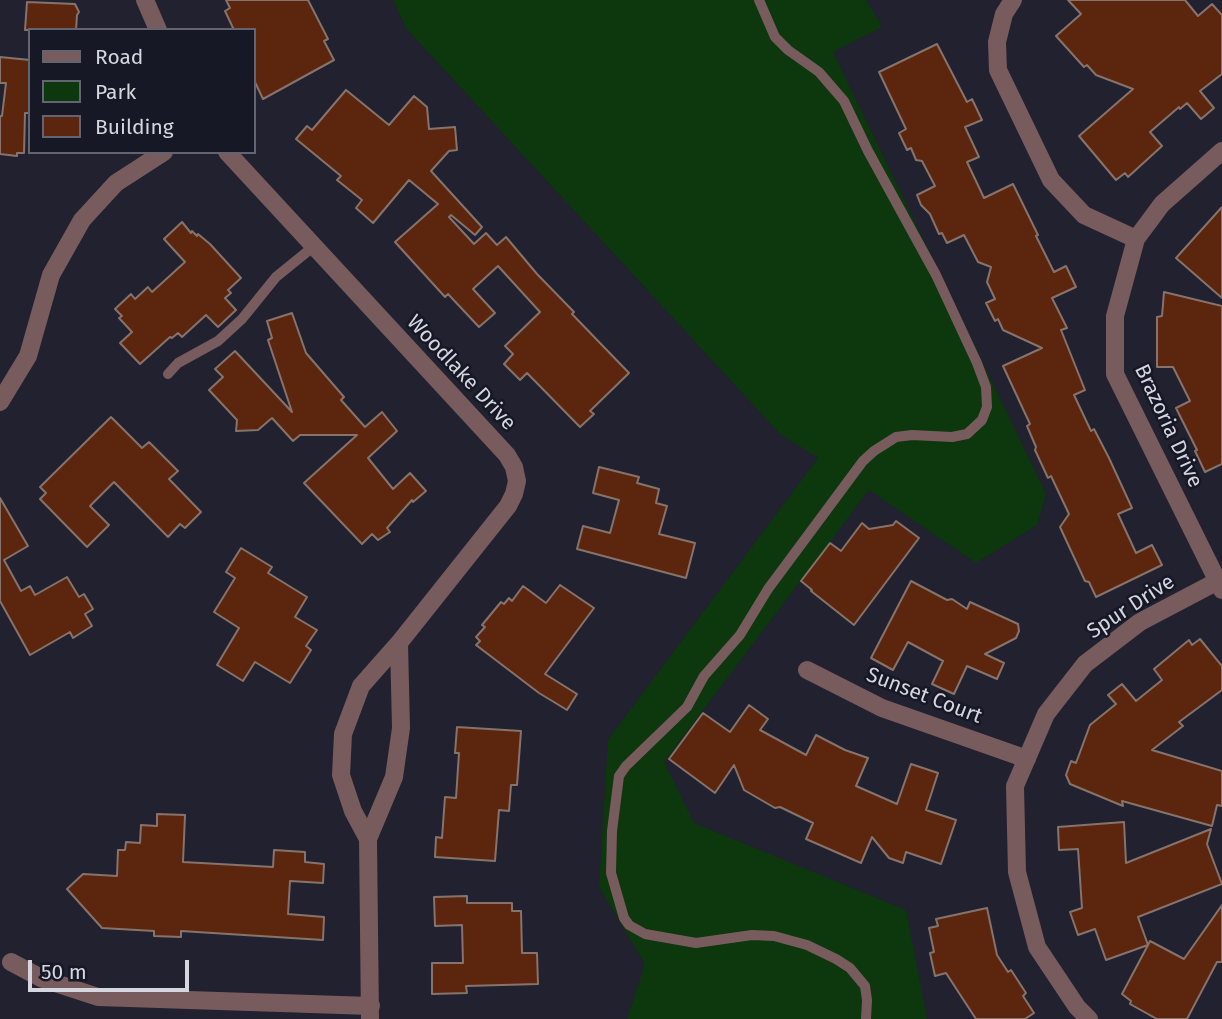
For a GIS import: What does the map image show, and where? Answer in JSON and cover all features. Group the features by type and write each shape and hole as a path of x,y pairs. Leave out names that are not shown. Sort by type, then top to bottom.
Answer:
{"street":[{"path":"145,0 157,28"},
{"path":"1013,0 1004,14 997,42 998,70 1051,180 1084,215 1136,239"},
{"name":"Brazoria Drive","path":"1219,586 1115,374 1115,316 1136,239 1163,204 1222,151"},
{"path":"0,402 28,356 51,275 82,220 116,183 161,154"},
{"name":"Woodlake Drive","path":"228,154 507,456 514,467 517,481 508,506 399,643 361,686 343,734 341,775 352,811 368,839"},
{"name":"Spur Drive","path":"1089,1019 1077,1007 1037,947 1017,872 1015,786 1046,714 1085,664 1140,622 1219,586"},
{"name":"Woodlake Drive","path":"370,1013 368,839 394,777 401,728 399,643"},
{"name":"Sunset Court","path":"807,670 882,708 1027,759"},
{"path":"11,962 43,979 98,997 370,1013"}],"lane":[{"path":"759,0 770,29 781,45 819,72 844,101 868,151 936,275 977,363 986,387 987,407 982,420 967,434 952,437 904,436 882,446 863,461 768,589 740,635 704,676 687,707 622,771 617,782 611,873 624,918 629,925 645,934 696,943 752,935 774,936 807,945 836,959 850,968 865,986 866,1019"},
{"path":"168,374 178,363 218,341 242,319 276,277 313,247"}],"green space":[{"path":"393,0 866,0 882,27 833,52 1046,494 1037,525 976,563 869,490 664,762 694,823 906,910 927,1019 627,1019 645,964 599,887 608,740 818,458 780,434 406,28"}],"building":[{"path":"226,0 308,0 328,39 324,41 334,60 263,99 256,84 256,28 233,28 225,11 230,8"},
{"path":"1068,0 1185,0 1198,16 1212,4 1222,15 1222,74 1200,91 1214,108 1201,119 1187,103 1180,109 1179,107 1150,132 1162,146 1128,177 1125,173 1116,180 1079,136 1133,89 1096,75 1087,65 1084,67 1056,36 1081,14"},
{"path":"27,2 75,4 79,12 76,28 25,30"},
{"path":"937,44 967,102 972,99 982,120 965,127 979,157 967,162 984,198 1013,184 1054,272 1066,266 1076,287 1052,298 1067,328 1061,330 1085,390 1074,395 1091,431 1094,429 1109,458 1132,508 1118,514 1136,553 1152,545 1162,565 1096,597 1089,582 1085,581 1060,527 1069,514 1035,450 1027,426 1030,424 1003,366 1042,348 1003,330 998,319 995,321 986,303 995,299 987,282 991,267 978,262 964,235 947,243 942,233 939,234 930,214 921,205 917,195 935,186 922,161 916,160 911,148 907,150 899,133 906,129 879,72"},
{"path":"0,57 28,60 28,113 25,113 24,153 17,153 17,156 0,154 0,116 6,83 0,83"},
{"path":"346,90 389,125 414,96 427,107 429,129 455,127 457,150 449,151 431,171 482,227 475,235 451,215 449,217 474,244 486,233 497,245 506,237 574,312 572,314 629,373 590,411 594,414 580,427 527,373 520,380 504,364 513,354 505,346 540,312 498,266 473,289 495,313 479,327 448,294 445,297 395,242 438,204 409,180 373,223 356,208 362,200 337,180 341,176 296,139 307,126 312,130"},
{"path":"1222,207 1222,298 1176,258"},
{"path":"182,222 191,233 192,231 197,236 198,234 210,244 241,278 228,290 231,293 225,298 236,310 218,327 206,315 182,337 178,333 170,337 140,364 120,343 132,332 119,318 122,316 115,309 131,294 135,299 148,287 152,292 185,262 164,239"},
{"path":"1164,292 1222,306 1222,464 1205,472 1176,408 1190,401 1173,367 1157,367 1157,317 1162,316"},
{"path":"292,313 306,353 344,397 341,400 365,427 382,412 397,431 368,458 393,489 410,473 426,491 413,502 412,500 387,528 390,532 378,540 372,534 362,544 304,483 357,435 300,435 293,441 272,418 258,430 236,431 237,420 209,390 223,377 215,369 235,351 292,412 268,340 272,338 267,321"},
{"path":"111,417 142,448 149,442 178,471 169,479 201,512 185,528 180,524 168,537 114,482 90,506 109,525 87,547 40,499 46,493 40,487"},
{"path":"599,467 639,477 637,483 659,489 656,503 667,506 659,534 695,543 686,578 577,549 583,526 610,533 619,500 593,493"},
{"path":"0,498 28,546 4,560 21,591 30,586 35,595 67,577 79,597 84,594 93,609 85,614 92,626 73,638 70,632 30,655 0,601"},
{"path":"896,521 919,538 854,625 801,581 830,543 841,551 862,523 869,529 893,525"},
{"path":"241,548 272,567 268,573 307,597 295,617 317,630 306,646 311,650 290,683 255,662 243,681 217,665 239,628 214,612 235,578 226,572"},
{"path":"911,581 947,600 952,599 967,609 970,602 1018,624 1016,638 985,654 1004,663 997,679 967,666 954,694 932,684 943,661 908,642 893,670 871,658"},
{"path":"560,585 594,608 545,674 577,694 567,710 539,693 476,645 480,641 476,637 485,627 482,625 501,602 504,604 509,598 512,601 523,586 546,603"},
{"path":"1200,639 1222,666 1222,690 1179,722 1183,726 1152,750 1222,771 1222,806 1217,805 1212,826 1122,801 1123,806 1070,784 1066,775 1071,761 1076,763 1090,725 1116,704 1108,695 1122,684 1136,701 1162,680 1154,669 1189,640 1192,645"},
{"path":"749,705 768,719 760,730 806,755 816,735 868,758 856,786 897,804 911,764 938,773 926,810 956,820 941,864 906,852 903,863 889,858 872,837 861,863 806,839 813,823 780,807 775,808 744,790 734,765 715,793 669,759 703,713 730,732"},
{"path":"457,727 521,731 517,785 511,785 509,811 499,810 495,861 435,857 436,837 442,838 445,797 456,798 459,753 455,753"},
{"path":"157,814 185,815 183,862 273,867 274,850 305,852 305,862 324,864 323,883 290,881 288,914 324,917 323,940 181,931 181,937 154,936 154,931 102,928 67,889 83,874 117,876 118,850 125,850 126,842 140,843 141,825 157,826"},
{"path":"1124,822 1126,863 1211,829 1207,844 1222,884 1138,917 1148,945 1106,960 1095,929 1078,935 1070,912 1082,908 1078,849 1059,850 1058,827"},
{"path":"467,896 467,903 512,903 512,911 521,911 522,953 537,953 538,984 466,986 467,993 432,994 432,963 463,963 462,925 435,926 434,897"},
{"path":"1222,905 1222,962 1217,962 1187,1019 1157,1019 1130,1004 1131,1001 1122,994 1150,941 1184,959"},
{"path":"987,908 997,955 1026,993 1023,996 1034,1013 1025,1019 976,1019 946,973 935,976 930,953 934,952 929,928 938,926 936,919"}]}
